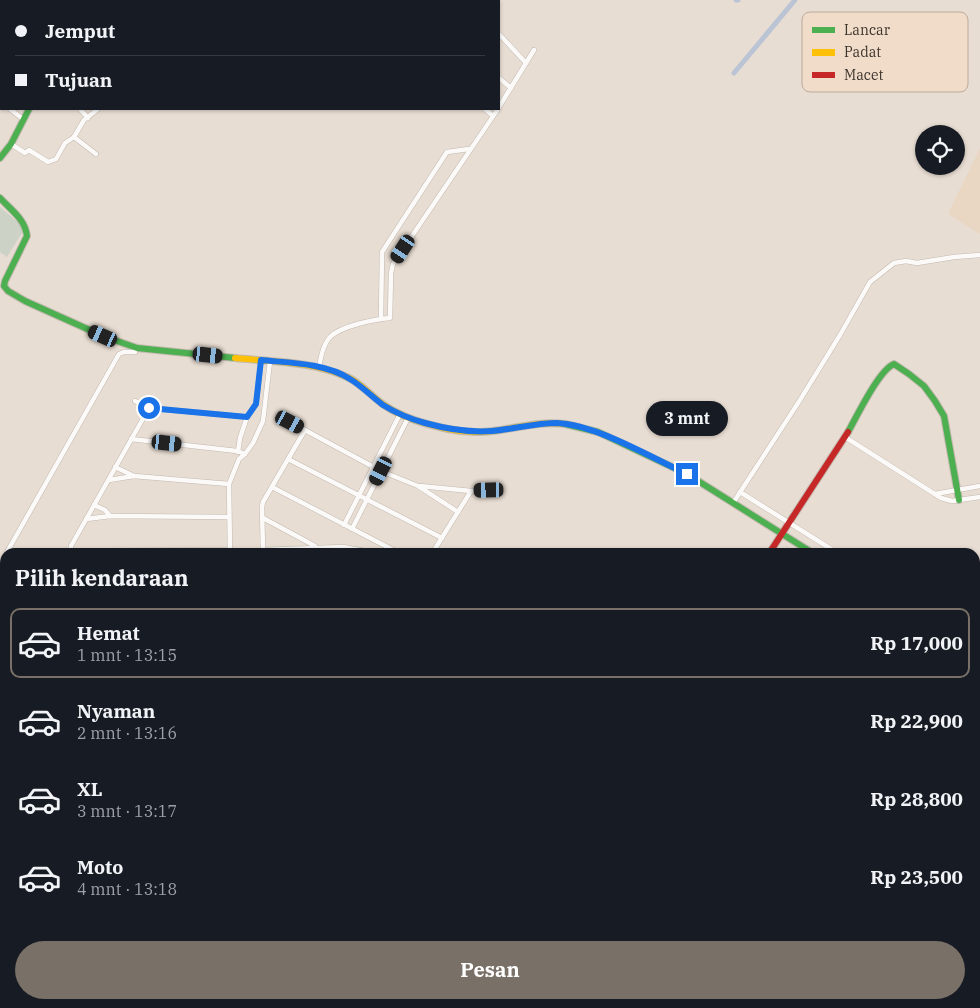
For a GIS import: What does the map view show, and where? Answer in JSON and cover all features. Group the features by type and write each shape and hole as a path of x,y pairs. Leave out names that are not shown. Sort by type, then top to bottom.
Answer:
{"street":[{"path":"500,35 526,63"},
{"path":"500,105 534,50"},
{"path":"500,79 511,88"},
{"path":"11,110 23,119"},
{"path":"0,158 11,144 28,110"},
{"path":"81,110 88,118"},
{"path":"11,144 25,153 30,150 48,162 56,158 65,143 74,137 84,120 97,110"},
{"path":"486,110 493,116"},
{"path":"319,367 328,338 338,330 390,318 393,264 497,110"},
{"path":"74,137 96,154"},
{"path":"381,319 382,252 447,152 469,149"},
{"path":"0,198 25,224 27,229 27,236 4,281 4,286 8,291 103,336 137,348 270,361 319,367 334,371 350,378 384,405 400,414 449,429 474,432 493,431 534,424 557,423 598,432 687,474 804,548"},
{"path":"734,504 840,335 870,282 894,263 906,261 917,263 954,257 980,256"},
{"path":"382,264 393,264"},
{"path":"9,548 119,354 135,352"},
{"path":"239,458 237,451 240,438 247,417 256,404 261,360"},
{"path":"230,548 229,484 239,458 245,454 258,434 263,421 270,361"},
{"path":"772,548 845,437 880,377 889,366 894,364 910,374 939,404 944,416 959,500"},
{"path":"136,401 149,408 247,417"},
{"path":"256,404 265,405"},
{"path":"71,548 149,408"},
{"path":"344,525 400,414"},
{"path":"352,529 408,418"},
{"path":"290,422 381,471 418,486 458,512"},
{"path":"263,548 262,505 305,430"},
{"path":"845,437 935,494 948,500 980,497"},
{"path":"131,439 237,451 245,454"},
{"path":"288,459 442,538"},
{"path":"115,467 134,476"},
{"path":"109,480 134,476 229,484"},
{"path":"418,486 471,491 489,490"},
{"path":"935,494 980,486"},
{"path":"272,487 389,548"},
{"path":"436,548 471,491"},
{"path":"741,492 830,548"},
{"path":"94,505 105,510 110,516"},
{"path":"86,520 110,516 229,517"},
{"path":"263,518 316,547"},
{"path":"303,548 348,548"}],"shaded area":[{"path":"980,148 980,234 948,214"},
{"path":"0,207 25,228 7,257 0,252"}],"waterway":[{"path":"734,73 795,0"}],"traffic: fast":[{"path":"0,158 11,144 28,110"},
{"path":"0,198 20,220 27,236 5,281 4,286 8,291 25,301 103,336 137,348 235,358"},
{"path":"848,432 875,384 888,368 894,364 924,386 944,416 959,500"},
{"path":"565,424 598,432 687,474 805,548"}],"traffic: slow":[{"path":"235,358 292,363 334,372 352,380 399,414 423,423 448,429 482,432 538,424 565,424"}],"traffic: jam":[{"path":"773,548 848,432"}],"route":[{"path":"149,408 247,417 256,404 261,360 316,366 350,378 384,405 408,418 424,423 474,432 493,431 534,424 557,423 576,426 598,432 687,474"}]}
